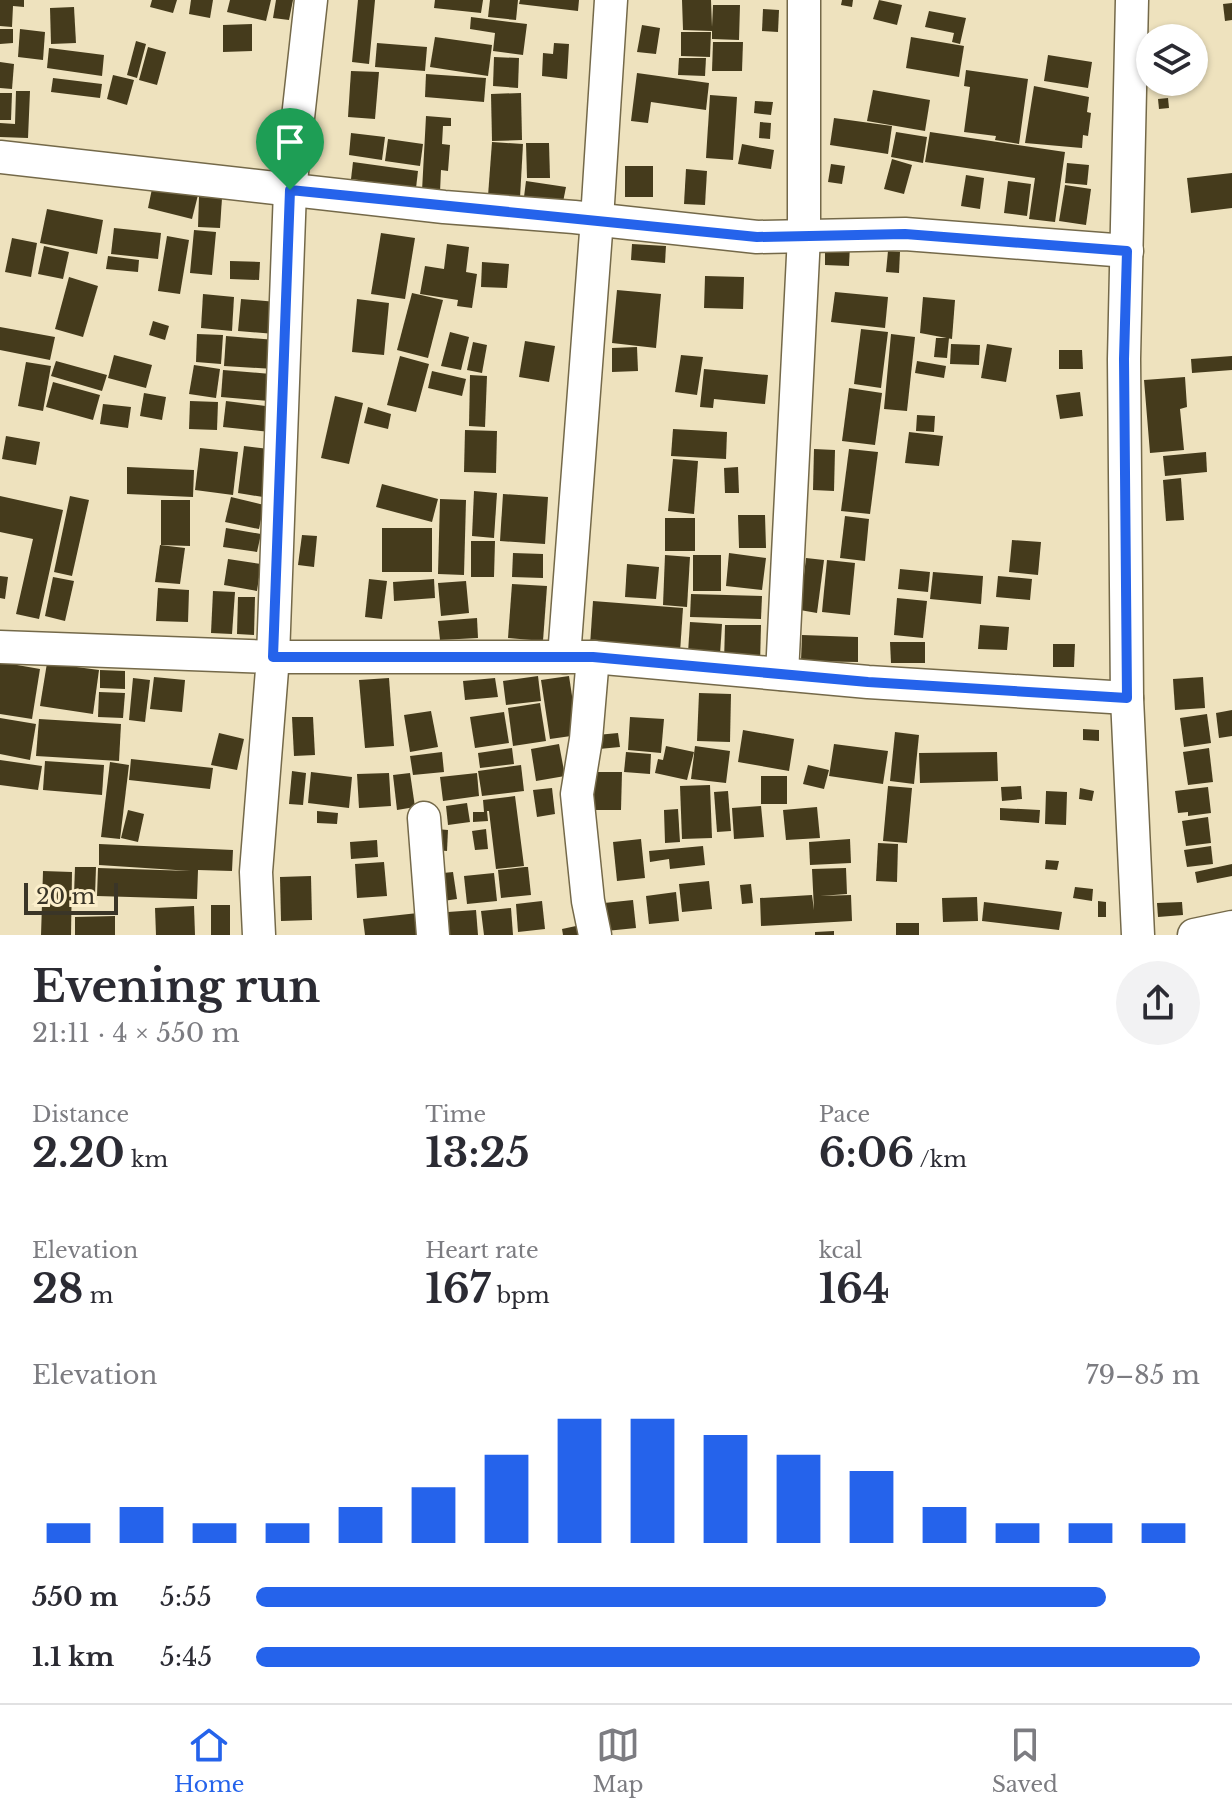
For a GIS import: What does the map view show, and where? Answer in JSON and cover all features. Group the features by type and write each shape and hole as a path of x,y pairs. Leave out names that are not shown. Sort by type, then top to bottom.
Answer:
{"street":[{"path":"259,935 256,872 273,657 290,190 311,0"},
{"path":"595,935 588,901 577,794 586,739 578,657 597,219 611,0"},
{"path":"782,674 804,236 804,0"},
{"path":"1132,0 1124,359 1127,698 1138,935"},
{"path":"0,157 444,207 597,219 757,237 905,234 1127,251"},
{"path":"0,647 273,657 578,657 868,682 1127,698"},
{"path":"424,818 433,935"},
{"path":"1194,935 1232,927"}],"building":[{"path":"0,0 24,0 24,7 13,6 12,27 0,26"},
{"path":"152,0 177,0 173,13 150,7"},
{"path":"191,0 213,0 210,18 189,14"},
{"path":"230,0 271,0 266,21 227,12"},
{"path":"276,0 293,0 289,20 273,18"},
{"path":"358,0 375,0 369,64 352,62"},
{"path":"435,0 483,0 481,13 434,8"},
{"path":"490,0 518,0 516,20 488,17"},
{"path":"520,0 579,0 578,11 519,4"},
{"path":"682,0 711,0 712,27 713,5 740,5 739,40 712,39 712,31 683,30"},
{"path":"842,0 853,0 852,7 841,5"},
{"path":"879,0 902,5 897,25 873,19"},
{"path":"1232,3 1232,20 1225,21 1223,4"},
{"path":"74,7 76,43 51,44 50,8"},
{"path":"763,9 779,10 778,32 762,31"},
{"path":"929,11 966,18 960,44 952,42 954,33 925,27"},
{"path":"471,17 527,24 523,55 493,51 495,33 470,29"},
{"path":"252,24 252,51 223,52 223,25"},
{"path":"642,25 660,28 656,54 637,52"},
{"path":"0,29 13,29 13,43 0,44"},
{"path":"20,29 45,32 43,60 18,57"},
{"path":"681,32 711,32 710,57 681,56"},
{"path":"435,37 492,45 488,76 430,67"},
{"path":"911,37 964,46 959,77 906,68"},
{"path":"136,41 146,44 137,78 127,75"},
{"path":"713,42 743,42 742,71 712,71"},
{"path":"377,43 427,47 425,71 375,67"},
{"path":"554,43 569,44 567,79 542,76 543,53 553,54"},
{"path":"148,47 166,52 157,85 139,80"},
{"path":"49,48 104,55 102,76 47,68"},
{"path":"1048,55 1092,62 1088,88 1044,81"},
{"path":"494,57 519,58 518,88 493,86"},
{"path":"679,58 706,58 705,76 678,75"},
{"path":"0,62 14,64 12,89 0,88"},
{"path":"966,70 1028,79 1019,144 995,140 996,136 964,132 970,87 964,86"},
{"path":"351,71 379,72 375,119 348,117"},
{"path":"637,73 709,83 706,110 651,102 648,123 631,121"},
{"path":"426,74 486,78 484,102 425,97"},
{"path":"113,75 134,80 127,105 107,99"},
{"path":"53,78 102,84 100,98 51,92"},
{"path":"1034,86 1089,97 1087,112 1091,113 1088,136 1083,135 1082,148 1025,143"},
{"path":"873,90 930,100 925,131 867,121"},
{"path":"16,91 30,91 28,138 0,137 0,123 15,124"},
{"path":"0,93 12,93 11,120 0,120"},
{"path":"521,93 522,140 492,141 491,94"},
{"path":"710,95 737,97 733,160 706,158"},
{"path":"1168,98 1169,108 1159,109 1158,99"},
{"path":"755,101 773,102 771,115 754,113"},
{"path":"426,116 451,118 451,126 443,126 442,144 450,145 448,171 441,170 440,192 422,191"},
{"path":"834,118 892,126 888,154 830,145"},
{"path":"760,122 771,123 770,139 759,138"},
{"path":"896,132 927,137 923,163 891,157"},
{"path":"930,132 1065,152 1055,222 1029,219 1035,178 925,162"},
{"path":"351,133 385,137 382,160 349,155"},
{"path":"388,139 423,144 420,166 385,161"},
{"path":"492,142 523,144 520,198 488,196"},
{"path":"526,143 549,143 550,178 527,178"},
{"path":"742,144 774,150 771,169 738,164"},
{"path":"892,159 912,165 904,194 884,189"},
{"path":"353,162 418,171 416,188 351,179"},
{"path":"1067,163 1089,165 1087,185 1065,183"},
{"path":"831,164 845,166 842,184 828,182"},
{"path":"625,166 653,166 653,197 625,197"},
{"path":"686,169 707,171 705,205 684,204"},
{"path":"1232,173 1232,208 1191,213 1187,178"},
{"path":"966,175 984,178 980,209 961,206"},
{"path":"526,181 566,187 563,202 524,197"},
{"path":"1008,181 1031,184 1027,216 1004,213"},
{"path":"153,184 198,195 192,219 148,208"},
{"path":"1065,185 1091,189 1086,225 1059,221"},
{"path":"199,197 222,198 220,228 198,227"},
{"path":"47,209 103,220 97,254 40,243"},
{"path":"114,228 161,233 158,259 111,254"},
{"path":"194,230 216,232 212,275 190,273"},
{"path":"381,233 415,238 405,299 371,294"},
{"path":"167,236 189,240 180,294 158,291"},
{"path":"12,238 37,243 31,277 5,272"},
{"path":"447,244 469,247 466,272 477,274 472,308 457,306 458,300 420,294 425,266 444,269"},
{"path":"632,244 666,246 665,263 631,260"},
{"path":"825,244 850,245 849,266 825,265"},
{"path":"44,246 69,252 63,279 38,274"},
{"path":"888,251 900,252 899,273 886,272"},
{"path":"108,256 139,260 138,272 106,269"},
{"path":"230,261 260,262 259,280 230,279"},
{"path":"482,262 509,264 507,288 481,287"},
{"path":"705,276 744,277 743,309 704,308"},
{"path":"69,277 98,286 83,337 55,329"},
{"path":"617,290 661,294 656,348 612,343"},
{"path":"835,292 888,297 885,328 831,322"},
{"path":"412,293 443,300 428,358 397,350"},
{"path":"203,294 234,297 232,331 201,328"},
{"path":"923,297 955,300 952,339 920,333"},
{"path":"241,299 277,302 275,334 238,331"},
{"path":"357,299 389,303 384,355 352,352"},
{"path":"153,321 169,326 165,340 149,335"},
{"path":"0,327 55,337 50,360 0,350"},
{"path":"861,329 888,332 881,388 854,384"},
{"path":"450,332 469,337 461,370 441,366"},
{"path":"197,334 223,335 221,364 196,362"},
{"path":"891,334 915,337 907,411 884,409"},
{"path":"226,336 276,340 274,369 224,366"},
{"path":"936,338 949,338 947,358 934,357"},
{"path":"525,341 555,346 549,382 519,377"},
{"path":"473,342 487,345 482,373 467,370"},
{"path":"951,344 980,345 979,365 950,364"},
{"path":"987,344 1012,348 1006,382 981,378"},
{"path":"637,347 638,371 612,372 612,348"},
{"path":"1059,350 1082,350 1083,369 1059,369"},
{"path":"114,355 152,365 146,388 108,378"},
{"path":"681,355 703,357 697,395 675,392"},
{"path":"400,356 429,364 416,412 387,405"},
{"path":"1232,356 1232,370 1192,373 1191,359"},
{"path":"56,361 107,375 102,391 51,376"},
{"path":"917,361 946,366 944,378 915,373"},
{"path":"26,362 51,366 43,411 18,406"},
{"path":"194,365 220,369 216,398 189,394"},
{"path":"704,369 768,375 765,404 714,399 713,408 700,407"},
{"path":"223,370 271,374 269,401 221,397"},
{"path":"432,371 466,379 462,396 428,388"},
{"path":"470,375 487,376 485,427 469,426"},
{"path":"1185,377 1187,407 1180,409 1184,450 1150,453 1144,380"},
{"path":"53,382 100,395 93,420 46,407"},
{"path":"849,388 882,393 875,445 842,441"},
{"path":"1080,392 1083,416 1060,419 1056,395"},
{"path":"144,393 166,397 162,420 140,416"},
{"path":"335,396 363,403 349,464 321,458"},
{"path":"190,401 218,402 217,430 189,429"},
{"path":"226,401 273,407 270,432 223,427"},
{"path":"103,404 131,407 128,428 100,424"},
{"path":"368,407 391,414 388,429 364,423"},
{"path":"917,415 935,416 934,432 916,431"},
{"path":"673,429 727,432 726,459 671,456"},
{"path":"465,430 497,431 496,473 464,472"},
{"path":"909,432 943,436 939,466 905,463"},
{"path":"6,436 40,442 36,465 2,459"},
{"path":"244,446 269,449 263,497 238,493"},
{"path":"200,448 238,452 233,495 195,490"},
{"path":"814,449 835,450 834,491 813,490"},
{"path":"849,449 878,452 870,514 841,511"},
{"path":"1206,452 1207,472 1165,476 1163,456"},
{"path":"673,459 698,461 694,514 668,511"},
{"path":"127,467 194,470 193,497 127,494"},
{"path":"738,467 739,493 725,493 724,468"},
{"path":"1181,478 1184,520 1166,521 1163,480"},
{"path":"382,484 438,499 432,522 376,507"},
{"path":"474,491 497,493 494,538 472,536"},
{"path":"503,494 548,497 545,544 500,541"},
{"path":"0,496 63,510 39,619 16,614 33,539 0,532"},
{"path":"70,496 89,500 72,576 54,572"},
{"path":"231,497 264,505 259,529 225,522"},
{"path":"440,499 466,500 464,575 438,574"},
{"path":"161,500 190,500 190,546 161,545"},
{"path":"738,515 765,515 766,548 739,548"},
{"path":"845,516 869,519 865,561 840,558"},
{"path":"665,518 695,518 695,551 665,551"},
{"path":"226,528 261,534 257,552 223,547"},
{"path":"382,528 432,528 432,572 382,572"},
{"path":"302,535 317,536 314,567 298,565"},
{"path":"1012,540 1041,542 1038,575 1009,572"},
{"path":"471,541 495,541 494,577 471,577"},
{"path":"160,545 185,548 180,584 155,582"},
{"path":"513,553 543,554 543,578 512,577"},
{"path":"729,553 766,558 762,590 726,586"},
{"path":"665,555 690,557 687,607 663,605"},
{"path":"693,555 721,555 721,591 693,591"},
{"path":"806,558 824,560 817,613 800,610"},
{"path":"228,559 261,564 257,591 224,585"},
{"path":"827,560 855,563 850,615 822,612"},
{"path":"627,564 659,567 656,599 625,597"},
{"path":"900,569 930,572 928,592 898,589"},
{"path":"933,572 983,576 981,604 930,599"},
{"path":"0,576 8,577 5,599 0,598"},
{"path":"998,576 1032,579 1030,600 996,597"},
{"path":"53,577 74,581 65,621 45,616"},
{"path":"369,579 387,581 382,619 365,617"},
{"path":"434,579 435,598 394,601 393,582"},
{"path":"466,581 469,613 441,616 438,583"},
{"path":"512,584 547,586 543,641 508,638"},
{"path":"158,588 189,590 188,622 156,621"},
{"path":"213,591 235,592 232,634 211,633"},
{"path":"691,594 762,596 761,619 690,617"},
{"path":"238,597 255,597 254,635 237,634"},
{"path":"897,598 927,601 923,638 894,635"},
{"path":"593,601 683,608 680,652 590,645"},
{"path":"477,618 478,638 440,640 438,621"},
{"path":"690,622 722,624 720,655 688,653"},
{"path":"725,625 761,625 760,664 724,663"},
{"path":"980,625 1009,627 1007,650 978,649"},
{"path":"802,635 858,637 858,662 801,661"},
{"path":"890,642 925,642 925,663 891,663"},
{"path":"1053,644 1075,644 1074,667 1053,667"},
{"path":"0,662 40,669 32,719 0,714"},
{"path":"47,663 99,670 93,714 40,706"},
{"path":"100,670 125,671 125,689 100,688"},
{"path":"538,676 541,701 506,705 503,681"},
{"path":"569,676 578,735 550,739 541,680"},
{"path":"154,677 185,680 182,712 150,709"},
{"path":"1203,677 1205,708 1175,710 1173,679"},
{"path":"133,678 150,680 145,722 129,720"},
{"path":"389,678 394,746 365,748 359,680"},
{"path":"495,678 498,697 465,700 463,681"},
{"path":"99,692 125,693 123,718 98,717"},
{"path":"699,693 731,694 730,742 697,741"},
{"path":"540,703 546,741 513,746 508,708"},
{"path":"1232,710 1232,736 1219,738 1216,713"},
{"path":"431,711 438,747 410,752 404,715"},
{"path":"504,712 509,743 475,748 470,717"},
{"path":"1207,714 1211,743 1184,747 1180,718"},
{"path":"292,717 313,717 315,755 294,756"},
{"path":"630,717 664,719 661,753 628,750"},
{"path":"0,718 36,724 30,760 0,754"},
{"path":"39,719 121,724 119,761 36,756"},
{"path":"1083,729 1099,730 1099,741 1083,740"},
{"path":"743,730 794,739 789,771 738,762"},
{"path":"895,732 919,735 914,784 890,781"},
{"path":"219,733 244,739 237,770 211,765"},
{"path":"618,733 620,747 599,749 597,735"},
{"path":"559,744 565,776 536,781 531,749"},
{"path":"834,744 888,751 883,784 829,776"},
{"path":"666,746 694,752 687,780 655,773 658,759 663,760"},
{"path":"695,746 730,751 726,783 691,779"},
{"path":"512,748 514,764 480,768 478,753"},
{"path":"1209,748 1213,782 1188,785 1183,752"},
{"path":"442,752 444,772 413,775 410,756"},
{"path":"626,752 651,754 650,774 624,772"},
{"path":"997,752 998,781 920,783 919,753"},
{"path":"131,759 213,768 210,789 129,780"},
{"path":"0,760 42,766 38,790 0,785"},
{"path":"45,761 104,765 102,795 43,790"},
{"path":"110,762 129,765 120,839 101,837"},
{"path":"521,765 524,791 482,796 478,771"},
{"path":"808,765 829,770 824,789 803,784"},
{"path":"292,771 306,773 303,805 289,804"},
{"path":"311,772 352,777 349,808 308,803"},
{"path":"589,772 622,772 621,810 589,810"},
{"path":"389,773 391,806 359,808 357,774"},
{"path":"410,773 415,807 397,810 393,775"},
{"path":"477,773 479,796 443,801 440,777"},
{"path":"761,776 787,776 787,804 761,804"},
{"path":"710,785 712,838 682,839 680,786"},
{"path":"888,786 912,788 907,843 883,841"},
{"path":"1021,786 1022,799 1002,801 1001,787"},
{"path":"1208,787 1211,813 1188,816 1188,812 1178,813 1175,791"},
{"path":"552,788 555,814 537,817 533,790"},
{"path":"1080,788 1094,791 1092,801 1079,799"},
{"path":"728,791 731,831 717,832 714,792"},
{"path":"1046,791 1067,792 1066,825 1045,824"},
{"path":"515,796 524,866 496,869 489,811 488,821 473,822 473,812 484,812 483,800"},
{"path":"467,803 470,822 448,825 446,806"},
{"path":"761,806 764,837 734,839 732,808"},
{"path":"817,807 820,838 786,840 783,810"},
{"path":"1000,808 1040,810 1039,823 1000,820"},
{"path":"678,809 680,842 665,843 664,810"},
{"path":"128,810 144,814 138,842 121,838"},
{"path":"317,811 338,813 337,824 317,823"},
{"path":"1208,817 1211,843 1186,846 1182,821"},
{"path":"436,829 448,830 447,851 435,850"},
{"path":"486,829 488,849 475,850 472,831"},
{"path":"641,839 645,878 617,881 613,842"},
{"path":"850,839 851,863 810,865 809,842"},
{"path":"377,840 378,857 351,859 350,842"},
{"path":"878,843 898,844 897,882 876,881"},
{"path":"99,844 233,850 232,871 198,870 197,899 97,896 98,868 191,871 99,865"},
{"path":"703,846 705,865 670,869 669,859 650,862 649,851"},
{"path":"1211,846 1213,864 1187,867 1184,850"},
{"path":"1046,860 1059,861 1057,870 1045,869"},
{"path":"384,862 387,896 357,898 355,864"},
{"path":"1232,864 1232,876 1197,883 1195,872"},
{"path":"75,867 96,867 95,896 74,895"},
{"path":"528,867 531,895 501,898 498,870"},
{"path":"846,868 847,894 820,896 851,895 852,921 761,926 760,898 812,895 814,910 812,869"},
{"path":"43,871 72,872 71,935 41,935"},
{"path":"453,872 457,899 436,902 433,874"},
{"path":"494,873 497,901 467,904 464,876"},
{"path":"311,876 312,920 281,921 280,877"},
{"path":"709,881 712,909 682,912 679,884"},
{"path":"751,884 753,903 742,904 740,885"},
{"path":"1075,887 1093,889 1092,901 1073,898"},
{"path":"676,892 679,921 649,924 646,896"},
{"path":"977,897 978,921 943,922 942,898"},
{"path":"633,900 636,928 606,931 604,903"},
{"path":"542,901 545,929 518,932 516,904"},
{"path":"1098,901 1106,902 1106,917 1098,917"},
{"path":"984,902 1062,912 1059,930 982,921"},
{"path":"1182,902 1183,915 1158,917 1157,903"},
{"path":"211,905 230,905 230,935 211,935"},
{"path":"194,906 195,935 156,935 155,908"},
{"path":"511,908 513,935 484,935 481,911"},
{"path":"476,910 478,935 449,935 448,912"},
{"path":"418,913 420,935 365,935 363,919"},
{"path":"115,916 115,935 75,935 75,917"},
{"path":"896,923 919,923 919,935 896,935"},
{"path":"576,926 579,935 563,935 562,929"},
{"path":"834,931 834,935 815,935 815,932"}],"route":[{"path":"290,190 757,237 905,234 1127,251 1124,359 1127,698 868,682 593,657 273,657 290,190"}]}
